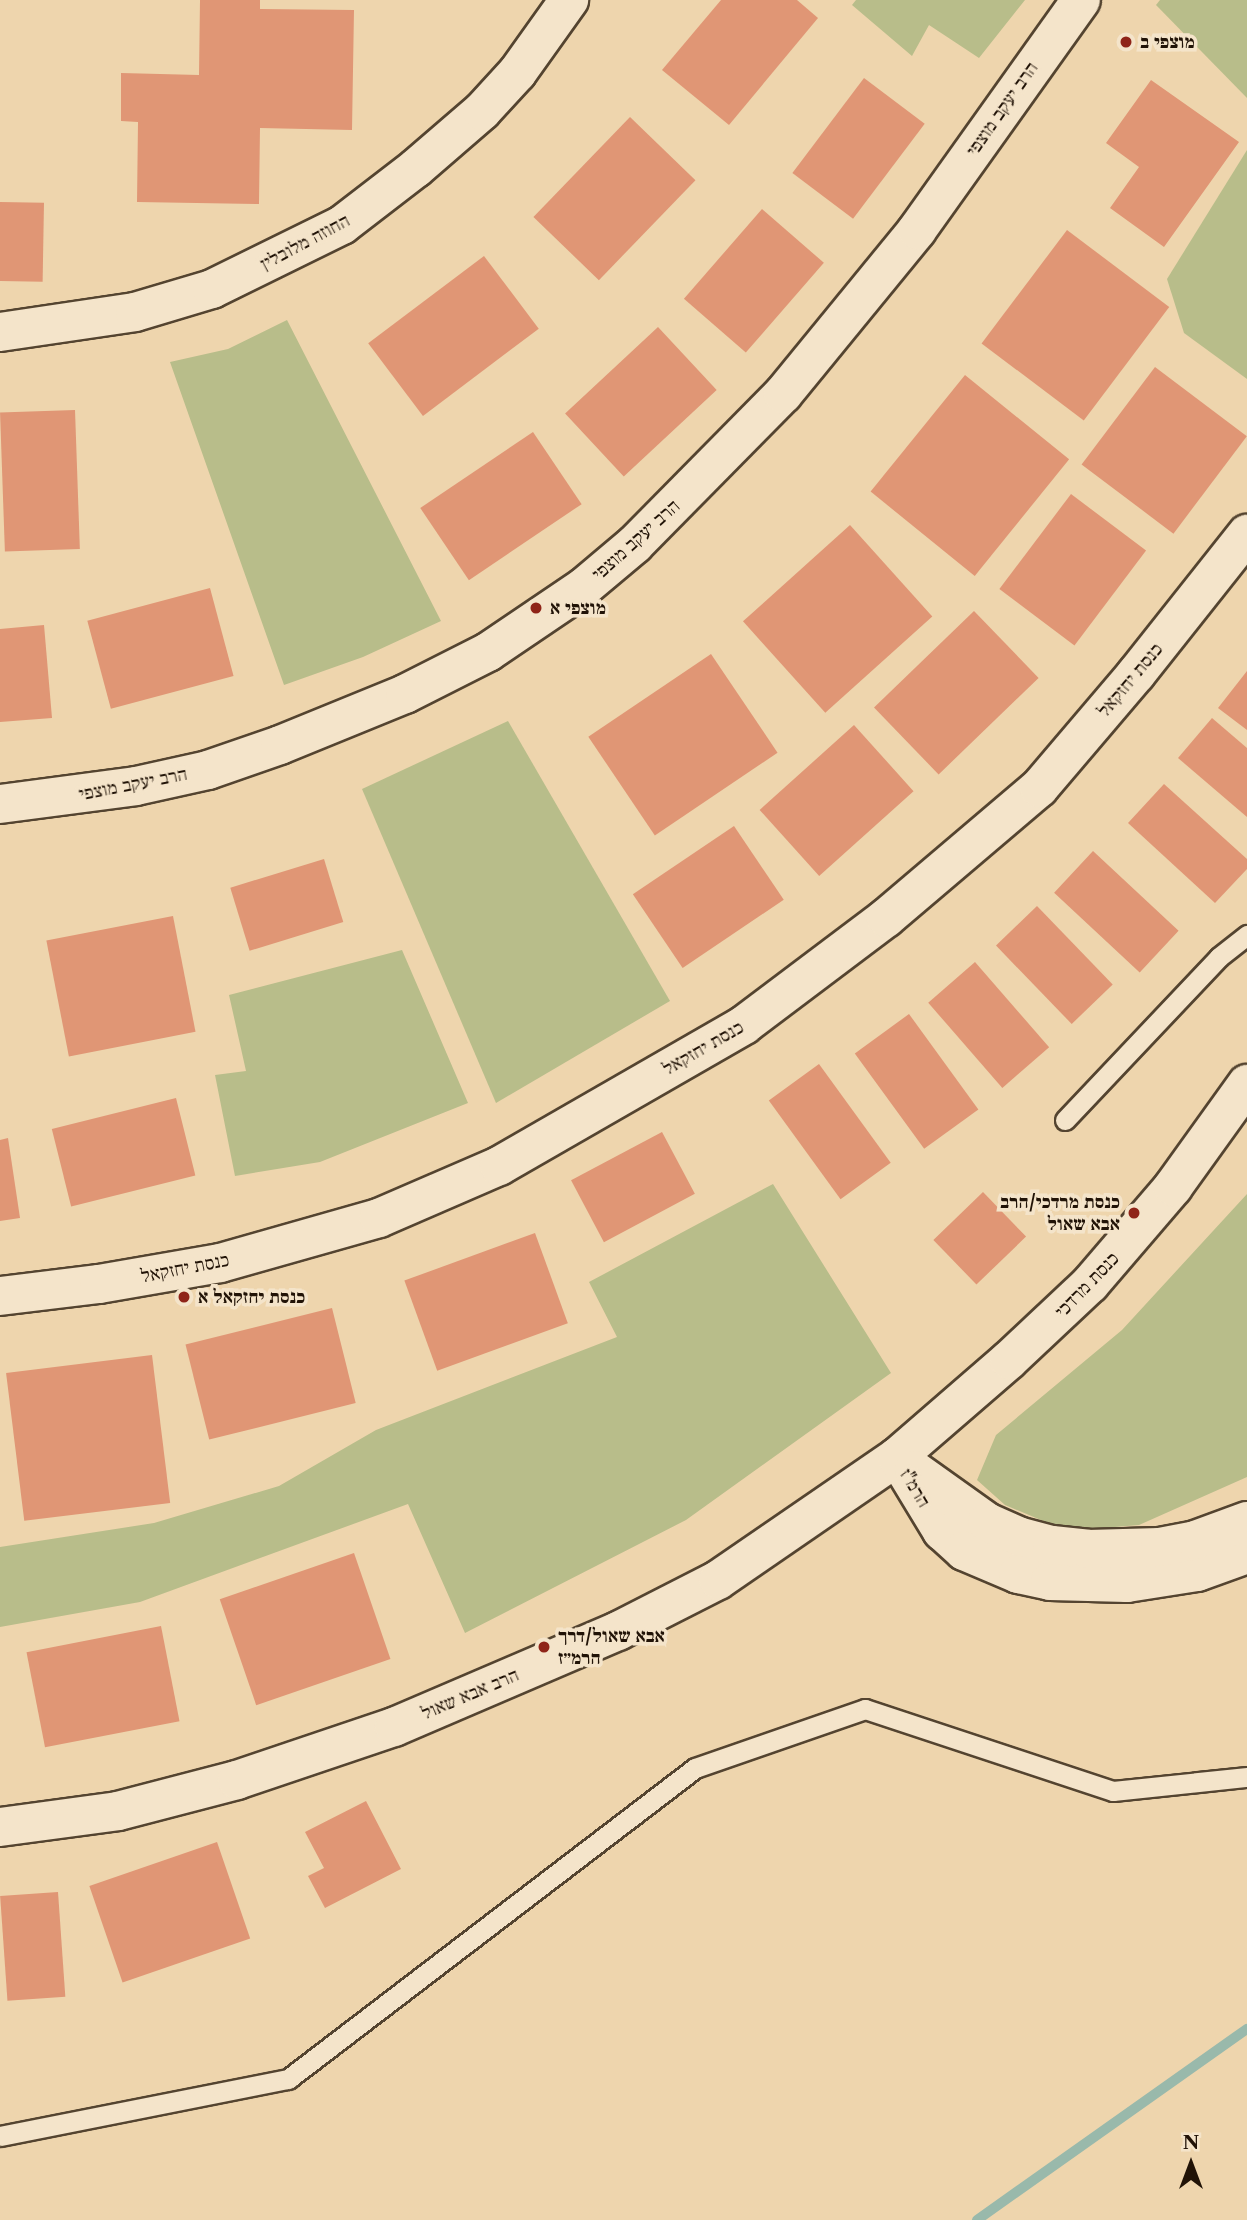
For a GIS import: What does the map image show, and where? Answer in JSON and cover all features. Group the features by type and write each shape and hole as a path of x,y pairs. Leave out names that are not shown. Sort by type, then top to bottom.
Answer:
{"street":[{"name":"החוזה מלובלין","path":"0,332 135,312 212,289 342,225 482,111 517,73 569,0"},
{"name":"הרב יעקב מוצפי","path":"0,804 136,786 208,770 280,745 405,694 476,658 584,587 635,544 783,394 917,230 1081,0"},
{"name":"כנסת יחזקאל","path":"0,1296 100,1284 220,1263 379,1218 499,1166 744,1025 886,918 1039,788 1136,674 1247,534"},
{"name":"כנסת מרדכי","path":"897,1457 1009,1360 1090,1283 1174,1187 1247,1084"},
{"name":"הרמ\"ז","path":"897,1457 960,1506 987,1522 1018,1536 1052,1545 1088,1549 1160,1547 1195,1540 1247,1521"},
{"name":"הרמ\"ז","path":"897,1457 942,1531 964,1551 1018,1574 1051,1580 1127,1583 1197,1572 1247,1554"},
{"name":"הרב אבא שאול","path":"0,1827 118,1811 237,1780 394,1727 618,1631 718,1580 897,1457"}],"lane":[{"path":"1065,1121 1219,957 1247,936"},
{"path":"0,2136 288,2079 695,1768 866,1709 1113,1791 1247,1777"}],"green space":[{"path":"856,0 1025,0 979,58 929,25 912,56 852,5"},
{"path":"1160,0 1247,0 1247,98 1156,5"},
{"path":"1247,150 1247,379 1184,333 1167,279"},
{"path":"287,320 441,621 363,657 284,685 170,362 228,349"},
{"path":"508,721 670,1001 496,1103 362,789"},
{"path":"402,950 468,1103 320,1162 235,1176 215,1075 246,1071 229,995"},
{"path":"773,1184 891,1373 686,1520 465,1633 408,1504 140,1602 0,1627 0,1547 154,1523 279,1486 376,1430 617,1337 589,1282"},
{"path":"1247,1194 1247,1477 1139,1525 1067,1531 1005,1505 977,1480 996,1435 1122,1330"}],"building":[{"path":"200,0 260,0 260,9 354,10 352,130 260,128 259,204 137,202 138,122 121,121 121,73 199,75"},
{"path":"721,0 797,0 818,18 729,125 662,70"},
{"path":"864,78 925,124 853,219 792,173"},
{"path":"1151,80 1239,142 1164,247 1110,208 1139,167 1106,143"},
{"path":"630,117 695,180 599,280 533,217"},
{"path":"0,202 44,203 43,282 0,281"},
{"path":"762,209 824,263 746,353 684,299"},
{"path":"1067,230 1169,307 1084,420 982,343"},
{"path":"484,256 539,329 423,416 368,343"},
{"path":"658,327 717,390 624,477 565,414"},
{"path":"1155,367 1247,436 1173,534 1082,464"},
{"path":"965,375 1069,459 975,576 871,492"},
{"path":"75,410 80,549 5,552 0,413"},
{"path":"533,432 582,504 469,580 420,508"},
{"path":"1071,494 1146,551 1074,646 999,589"},
{"path":"850,525 932,616 825,713 743,621"},
{"path":"210,588 234,676 111,709 87,621"},
{"path":"974,611 1039,678 939,774 874,708"},
{"path":"44,625 52,718 0,722 0,629"},
{"path":"711,654 778,753 655,835 588,737"},
{"path":"1247,671 1247,730 1218,708"},
{"path":"1212,718 1247,748 1247,817 1178,758"},
{"path":"854,725 914,791 819,876 760,810"},
{"path":"1164,784 1247,859 1247,869 1215,903 1128,823"},
{"path":"734,826 784,900 683,968 633,894"},
{"path":"1093,851 1179,931 1140,972 1054,893"},
{"path":"324,859 343,922 250,951 230,888"},
{"path":"1037,906 1113,984 1072,1024 996,946"},
{"path":"173,916 196,1032 69,1056 46,941"},
{"path":"975,962 1049,1047 1002,1088 928,1003"},
{"path":"909,1014 978,1109 924,1149 855,1053"},
{"path":"819,1064 891,1163 841,1199 769,1100"},
{"path":"176,1098 195,1176 71,1207 52,1129"},
{"path":"662,1132 695,1194 604,1242 571,1180"},
{"path":"8,1138 20,1218 0,1221 0,1140"},
{"path":"983,1192 1026,1237 976,1285 933,1240"},
{"path":"535,1233 568,1323 437,1371 404,1281"},
{"path":"332,1308 356,1403 209,1440 185,1345"},
{"path":"152,1355 170,1503 24,1521 6,1373"},
{"path":"354,1553 390,1659 256,1705 220,1599"},
{"path":"161,1626 180,1721 45,1747 27,1652"},
{"path":"366,1801 401,1869 325,1908 308,1876 324,1868 305,1832"},
{"path":"217,1842 250,1938 123,1982 89,1886"},
{"path":"58,1892 65,1997 7,2001 0,1896"}],"waterway":[{"path":"977,2220 1247,2029"}],"place":[{"name":"מוצפי ב","path":"1126,42"},
{"name":"מוצפי א","path":"536,608"},
{"name":"כנסת מרדכי/הרב אבא שאול","path":"1134,1213"},
{"name":"כנסת יחזקאל א","path":"184,1297"},
{"name":"אבא שאול/דרך הרמ״ז","path":"544,1647"}]}
